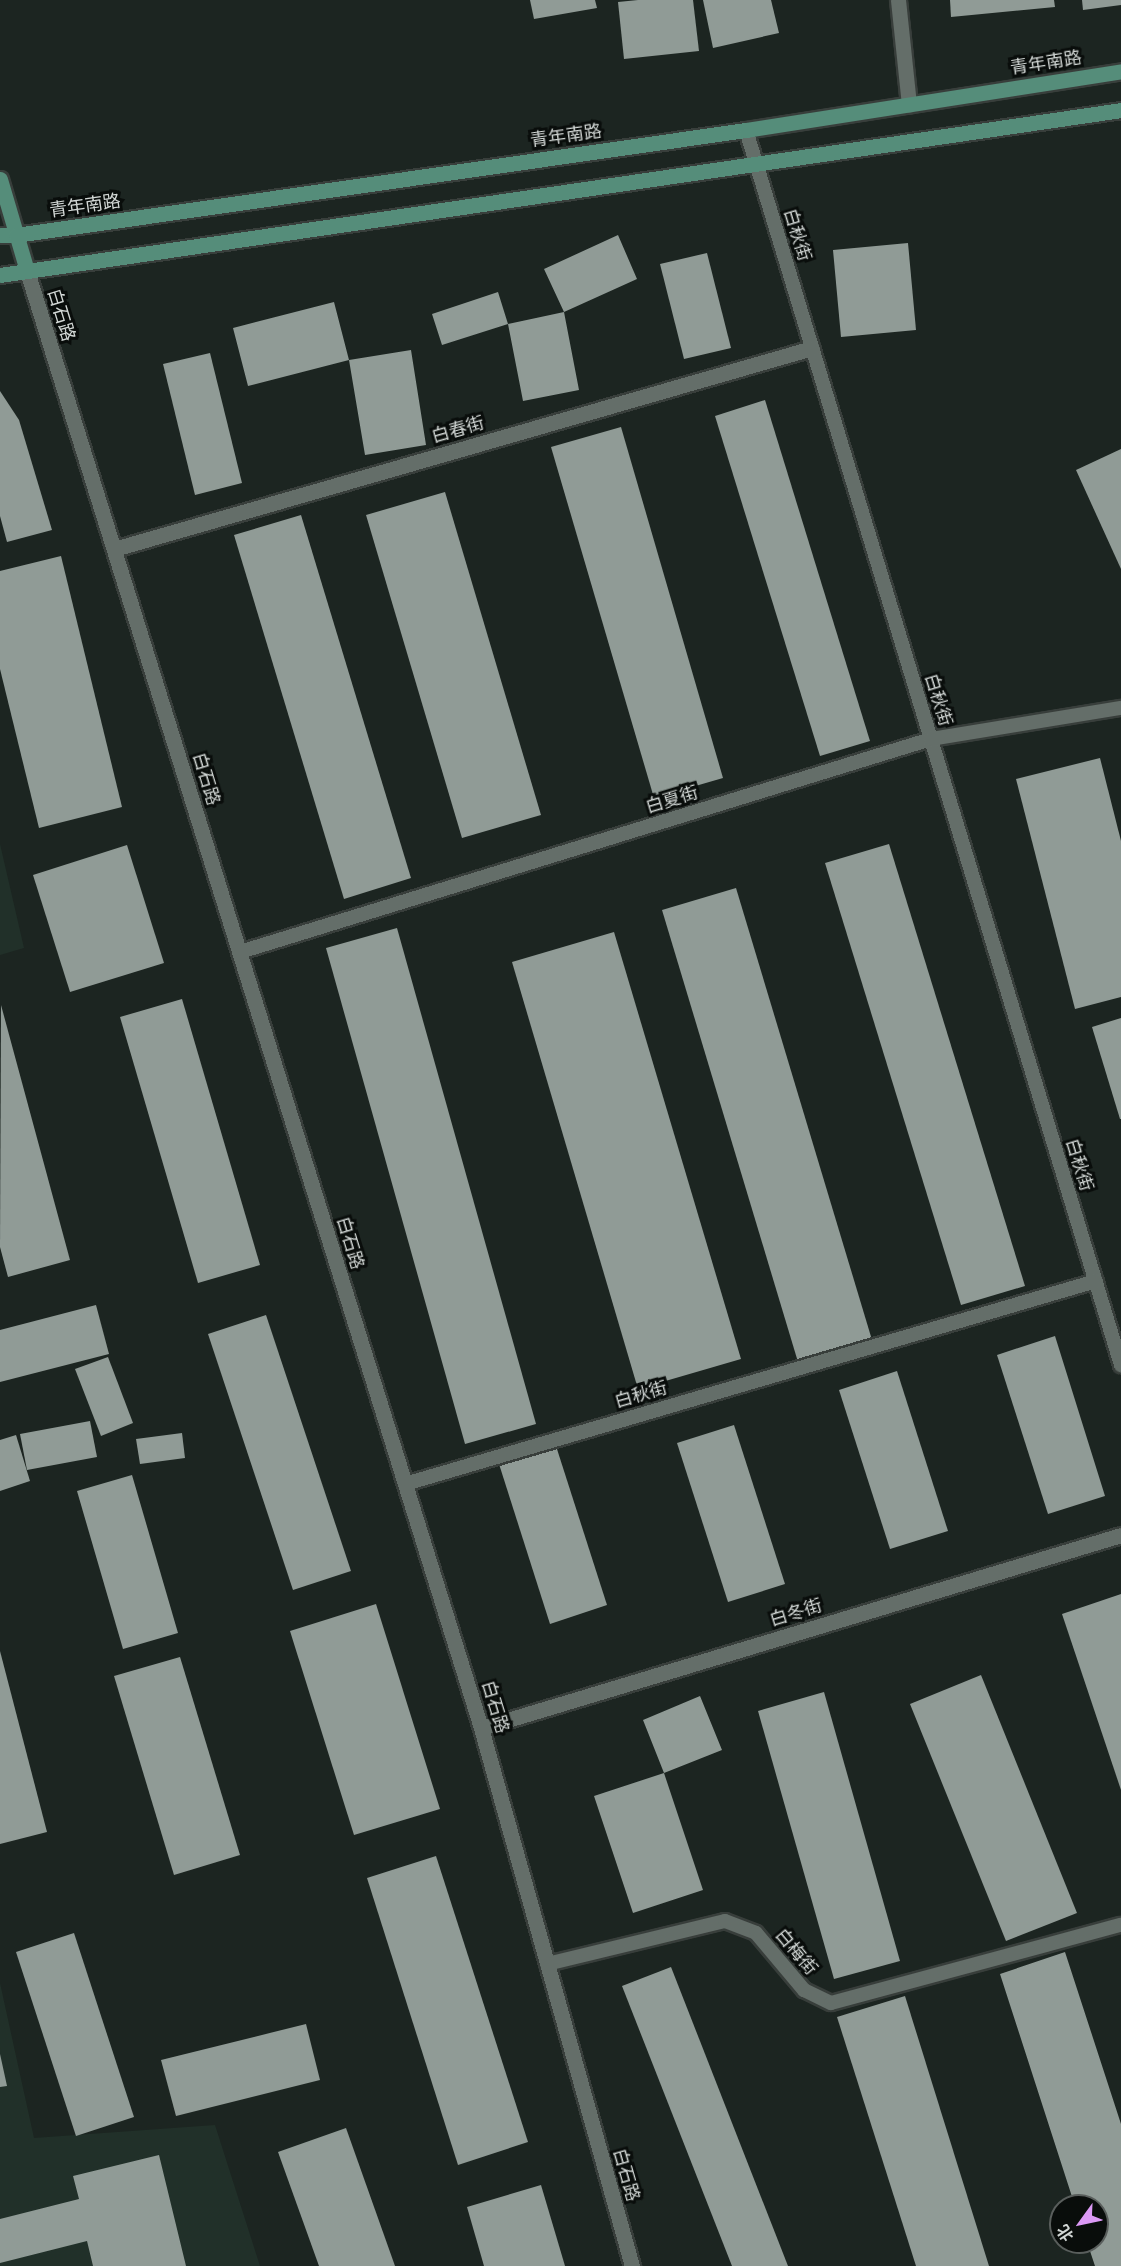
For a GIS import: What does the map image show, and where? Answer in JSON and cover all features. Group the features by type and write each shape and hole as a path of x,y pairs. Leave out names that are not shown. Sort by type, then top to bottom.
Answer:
{"main road":[{"name":"青年南路","path":"0,235 16,236 746,130 1121,71"},
{"path":"0,275 1121,110"},
{"name":"白石路","path":"0,179 27,271"}],"street":[{"path":"898,0 909,104"},
{"name":"白石路","path":"27,271 481,1728 632,2266"},
{"name":"白春街","path":"114,549 812,348"},
{"name":"白冬街","path":"481,1728 1121,1535"}],"lane":[{"name":"白秋街","path":"746,130 1121,1365"},
{"name":"白夏街","path":"240,952 931,739 1121,708"},
{"name":"白秋街","path":"405,1484 1096,1281"},
{"name":"白梅街","path":"547,1964 725,1921 756,1933 804,1990 831,2003 1121,1925"}],"shaded area":[{"path":"0,844 24,948 0,955"},
{"path":"0,1983 34,2138 215,2125 260,2266 0,2266"}],"building":[{"path":"530,0 595,0 597,8 534,19"},
{"path":"693,0 699,51 624,59 618,2"},
{"path":"703,0 771,0 779,33 713,48"},
{"path":"950,0 1054,0 1055,7 951,17"},
{"path":"1082,0 1121,0 1121,5 1083,10"},
{"path":"618,235 637,279 564,312 544,269"},
{"path":"908,243 916,330 841,337 833,250"},
{"path":"707,253 731,348 684,359 660,264"},
{"path":"498,292 508,324 442,345 432,314"},
{"path":"334,302 349,360 248,386 233,328"},
{"path":"564,312 579,390 523,401 508,324"},
{"path":"411,350 426,445 365,455 349,360"},
{"path":"210,353 242,483 195,495 163,364"},
{"path":"0,391 19,420 52,530 7,542 0,516"},
{"path":"765,400 870,741 820,756 715,416"},
{"path":"621,427 723,778 654,798 551,447"},
{"path":"1121,449 1121,569 1076,470"},
{"path":"445,492 541,815 462,838 366,515"},
{"path":"301,515 411,878 344,899 234,535"},
{"path":"61,556 122,807 39,828 0,669 0,571"},
{"path":"1100,758 1121,841 1121,997 1075,1009 1016,779"},
{"path":"889,844 1025,1286 961,1305 825,863"},
{"path":"127,845 164,963 70,992 33,875"},
{"path":"736,888 872,1340 798,1362 662,910"},
{"path":"397,928 536,1424 465,1444 326,948"},
{"path":"614,932 741,1359 638,1389 512,962"},
{"path":"182,999 260,1265 198,1283 120,1017"},
{"path":"1,1005 70,1260 8,1277 0,1247"},
{"path":"1121,1018 1121,1119 1120,1119 1092,1027"},
{"path":"96,1305 109,1354 0,1382 0,1330"},
{"path":"266,1315 351,1571 293,1590 208,1334"},
{"path":"1055,1336 1105,1496 1048,1514 997,1355"},
{"path":"108,1357 133,1423 101,1436 75,1369"},
{"path":"897,1371 948,1531 890,1549 839,1390"},
{"path":"90,1421 97,1457 27,1470 20,1434"},
{"path":"734,1425 785,1584 728,1602 677,1443"},
{"path":"182,1433 185,1458 140,1464 136,1439"},
{"path":"16,1435 30,1481 0,1491 0,1440"},
{"path":"556,1446 607,1605 550,1624 499,1464"},
{"path":"132,1475 178,1633 123,1649 77,1491"},
{"path":"1121,1594 1121,1790 1062,1614"},
{"path":"376,1604 440,1809 354,1835 290,1631"},
{"path":"0,1651 47,1832 0,1844"},
{"path":"180,1657 240,1855 174,1875 114,1676"},
{"path":"981,1675 1077,1913 1006,1941 910,1704"},
{"path":"824,1692 900,1961 834,1979 758,1711"},
{"path":"700,1696 722,1750 664,1773 643,1720"},
{"path":"664,1773 703,1890 633,1913 594,1796"},
{"path":"436,1856 528,2142 458,2165 367,1878"},
{"path":"74,1933 134,2117 76,2136 16,1952"},
{"path":"1065,1952 1121,2124 1121,2266 1095,2266 1091,2254 1109,2254 1109,2194 1071,2194 1000,1974"},
{"path":"671,1967 788,2266 732,2266 622,1986"},
{"path":"905,1996 989,2266 916,2266 837,2017"},
{"path":"306,2024 320,2080 176,2116 161,2060"},
{"path":"0,2054 7,2086 0,2087"},
{"path":"346,2128 395,2266 319,2266 278,2152"},
{"path":"159,2155 186,2266 93,2266 87,2241 0,2263 0,2219 79,2199 73,2176"},
{"path":"541,2185 565,2266 484,2266 467,2207"}]}
